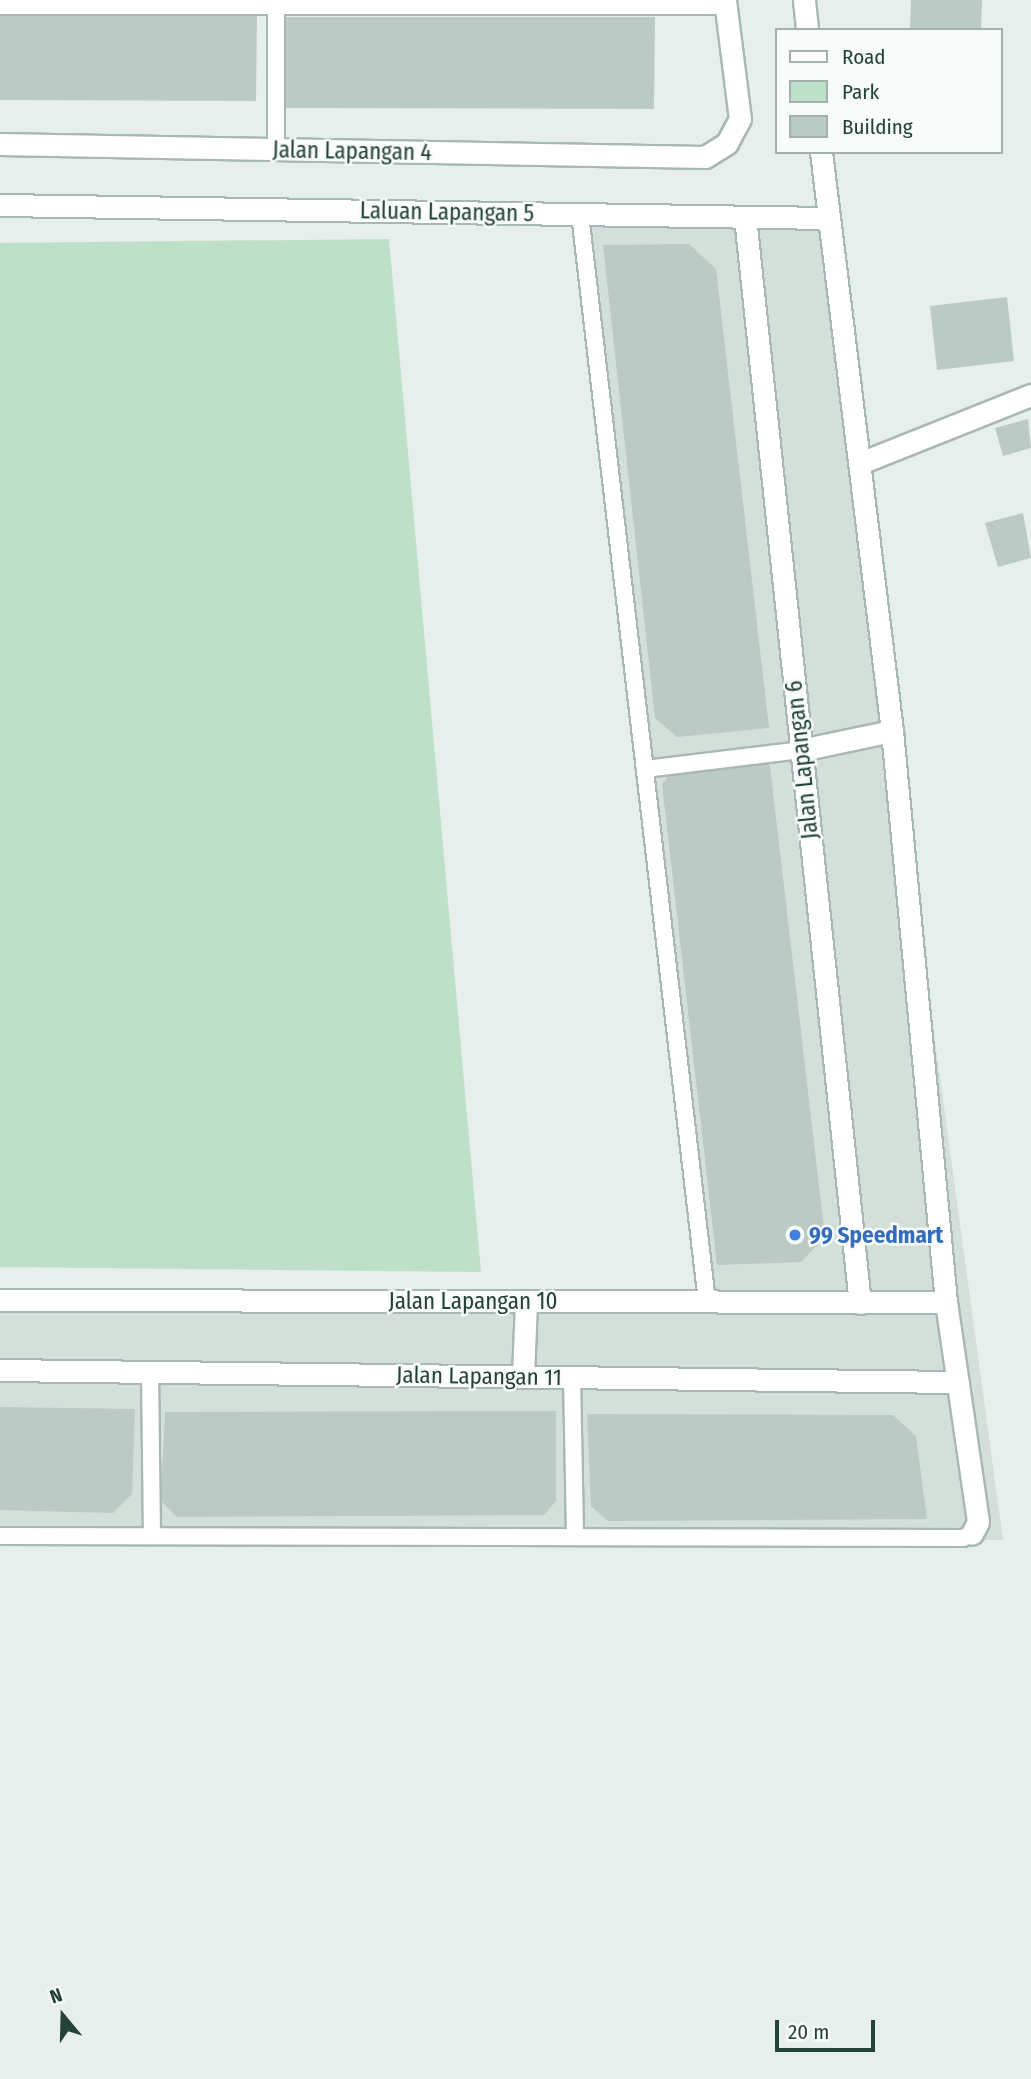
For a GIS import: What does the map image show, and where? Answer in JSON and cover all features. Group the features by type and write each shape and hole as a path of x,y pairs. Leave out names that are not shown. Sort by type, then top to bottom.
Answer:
{"street":[{"path":"804,0 807,28"},
{"name":"Jalan Lapangan 4","path":"0,144 705,157 727,143 740,120 725,3"},
{"path":"821,154 892,731 946,1302 978,1522 972,1534"},
{"name":"Laluan Lapangan 5","path":"0,205 828,218"},
{"name":"Jalan Lapangan 6","path":"746,217 860,1303"},
{"path":"860,463 1031,396"},
{"path":"801,750 892,731"},
{"name":"Jalan Lapangan 10","path":"0,1300 946,1302"},
{"path":"523,1377 526,1302"},
{"name":"Jalan Lapangan 11","path":"0,1370 958,1382"}],"lane":[{"path":"276,3 276,149"},
{"path":"0,6 725,3"},
{"path":"580,214 707,1302"},
{"path":"645,769 801,750"},
{"path":"150,1371 152,1535"},
{"path":"572,1377 575,1535"},
{"path":"0,1536 575,1535 962,1538 972,1534"}],"shaded area":[{"path":"823,218 1003,1540 0,1538 0,1300 705,1301 581,223"}],"green space":[{"path":"389,239 481,1272 0,1267 0,243"}],"building":[{"path":"911,0 982,0 981,28 910,28"},
{"path":"0,11 257,13 256,101 0,100"},
{"path":"286,17 655,17 654,109 286,108"},
{"path":"689,244 716,269 769,728 677,737 655,718 603,245"},
{"path":"1007,297 1014,361 937,370 930,306"},
{"path":"1028,419 1031,448 1003,456 995,428"},
{"path":"1023,513 1031,558 998,567 985,523"},
{"path":"769,758 825,1237 801,1262 717,1265 662,784 676,767"},
{"path":"0,1407 135,1409 132,1494 113,1513 0,1510"},
{"path":"556,1411 556,1501 544,1515 177,1517 161,1501 165,1412"},
{"path":"587,1414 893,1415 916,1436 927,1519 608,1521 591,1506"}],"place":[{"name":"99 Speedmart","path":"795,1235"}]}
